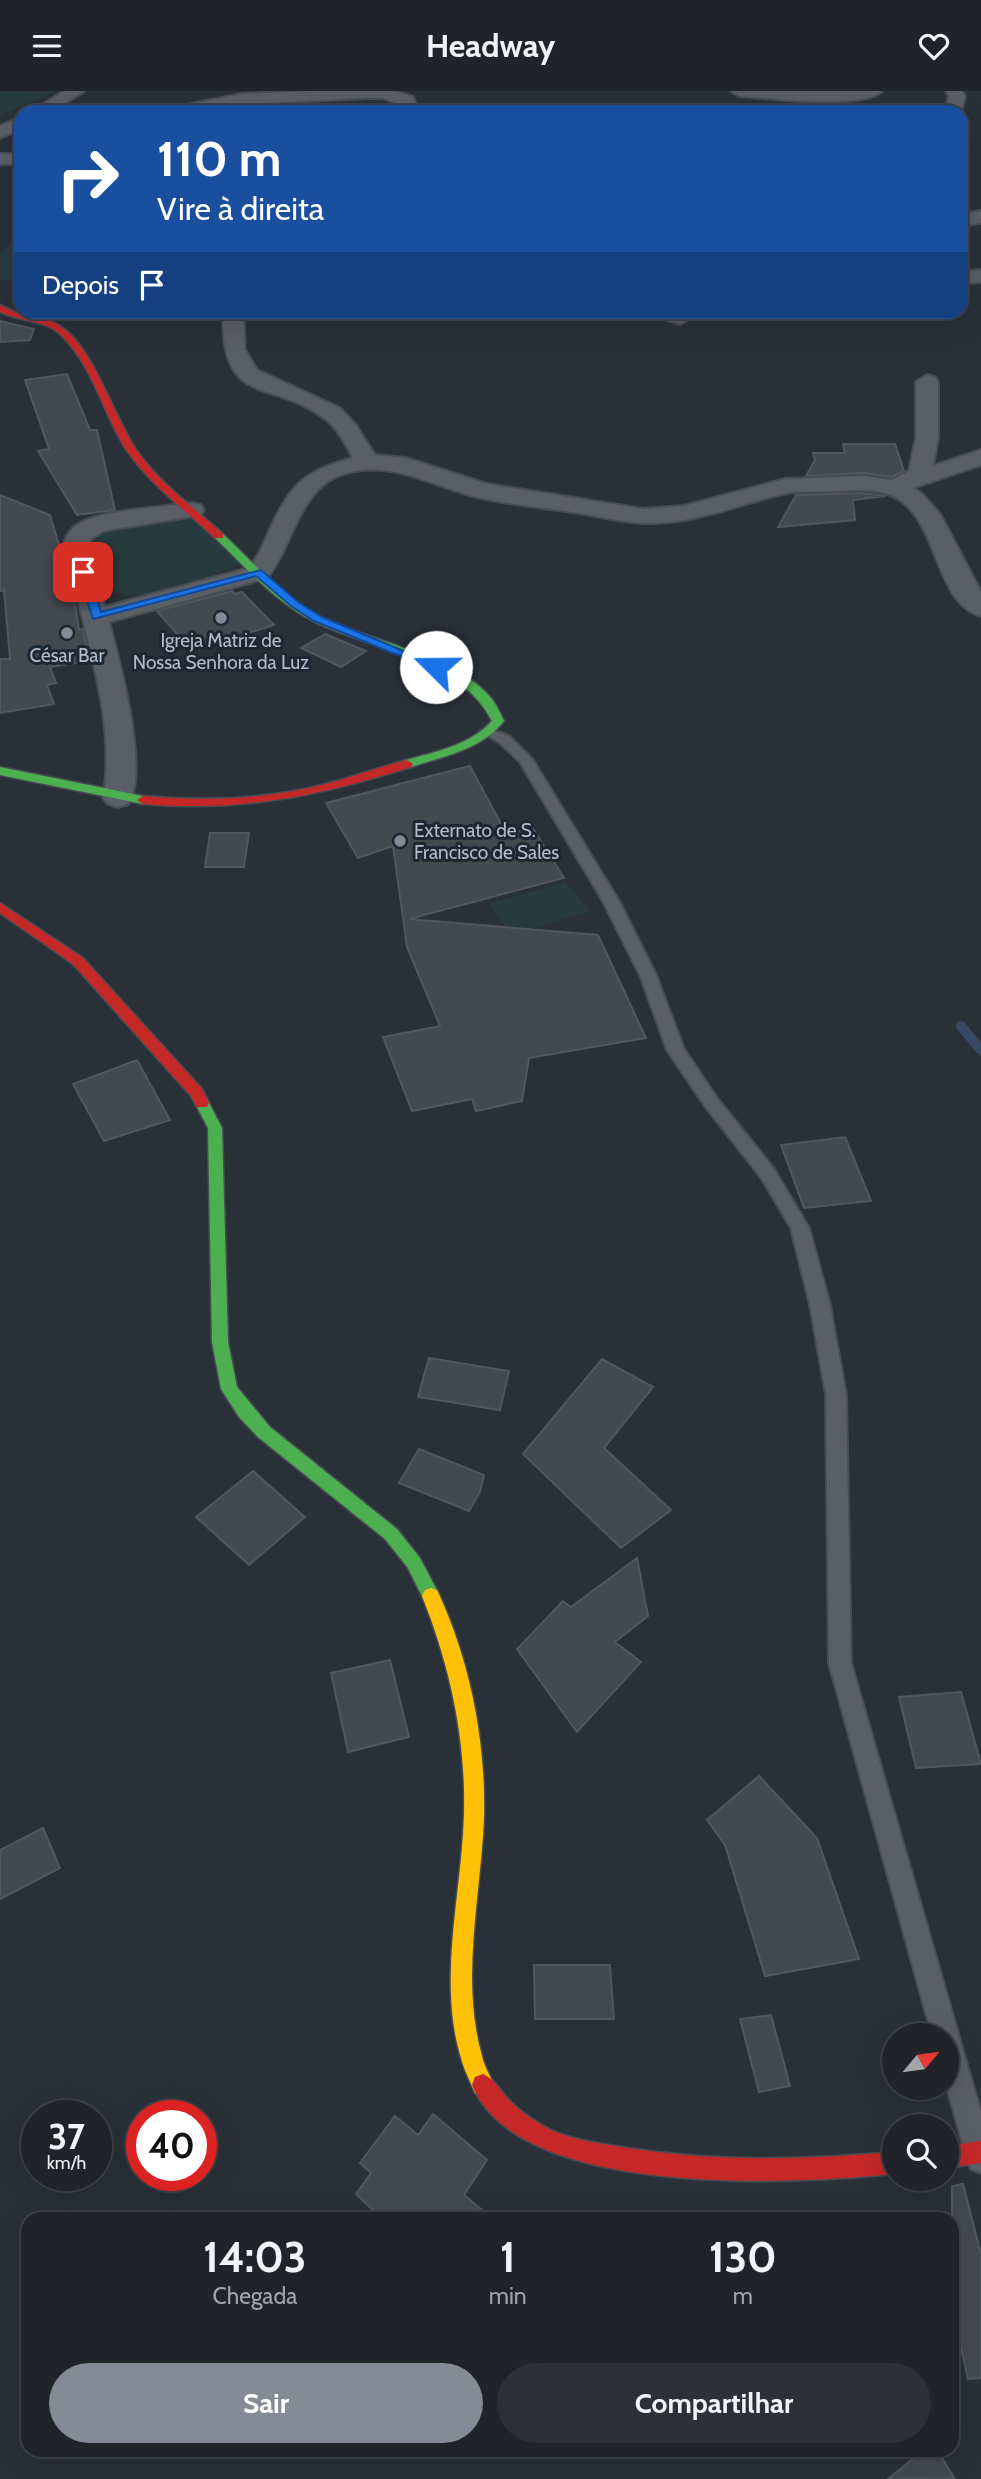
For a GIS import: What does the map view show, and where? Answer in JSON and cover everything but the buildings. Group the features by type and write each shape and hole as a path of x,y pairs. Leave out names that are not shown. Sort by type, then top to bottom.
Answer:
{"street":[{"path":"51,105 76,91"},
{"path":"739,91 824,98 874,91"},
{"path":"211,105 242,99 385,93 407,101 408,105"},
{"path":"0,771 118,798 219,804 262,802 341,783 474,742 489,733 498,721 495,705 480,689 460,677 318,619 294,604 128,449 85,366 62,331 42,321 29,319"},
{"path":"233,319 235,352 245,370 269,386 331,412 346,427 366,461"},
{"path":"920,475 927,438 927,383"},
{"path":"895,488 920,475 939,472 981,457"},
{"path":"97,617 258,573 268,561 293,506 311,484 328,472 366,461 398,463 483,491 643,516 685,513 785,486 852,483 895,488 914,499 928,514 964,589 981,608"},
{"path":"118,798 124,772 97,617 76,549 77,539 83,531 96,525 192,510"},
{"path":"0,907 50,939 78,961 197,1093 215,1128 220,1330 227,1385 240,1408 261,1429 399,1543 428,1585 446,1640 469,1734 472,1805 463,1983 467,2051 483,2086 509,2117 537,2136 569,2146 638,2160 743,2172 882,2165"},
{"path":"959,2156 980,2155"}],"lane":[{"path":"489,733 504,739 526,760 612,903 648,975 676,1050 711,1102 768,1174 800,1228 820,1305 836,1395 840,1663 942,2023"},
{"path":"959,2084 980,2155"}],"green space":[{"path":"0,91 57,91 24,105 14,105 14,109 0,115"},
{"path":"14,242 14,282 0,280 0,253"},
{"path":"185,519 195,521 238,562 236,566 172,590 138,595 107,590 91,544 99,534"},
{"path":"565,882 590,911 512,935 489,904"}],"waterway":[{"path":"961,1026 981,1050"}],"traffic: fast":[{"path":"219,536 303,611 338,628 447,671 471,686 488,702 498,721 480,738 407,764"},
{"path":"0,771 143,800"},
{"path":"202,1103 215,1128 220,1342 229,1389 245,1412 264,1432 391,1534 414,1563 431,1596"}],"traffic: slow":[{"path":"431,1596 442,1622 458,1676 472,1760 474,1816 462,1992 471,2058 483,2085"}],"traffic: jam":[{"path":"0,308 14,314"},
{"path":"31,319 50,324 64,333 84,360 122,435 140,461 161,484 219,536"},
{"path":"143,800 212,804 277,798 341,784 407,764"},
{"path":"0,907 78,961 197,1093 202,1103"},
{"path":"483,2085 508,2114 530,2130 555,2143 592,2153 680,2166 752,2170 882,2164"},
{"path":"959,2155 981,2152"}],"place":[{"name":"Igreja Matriz de Nossa Senhora da Luz","path":"221,618"},
{"name":"César Bar","path":"67,633"},
{"name":"Externato de S. Francisco de Sales","path":"400,841"}],"route":[{"path":"83,572 97,617 258,573 294,604 318,619 436,667"}]}
